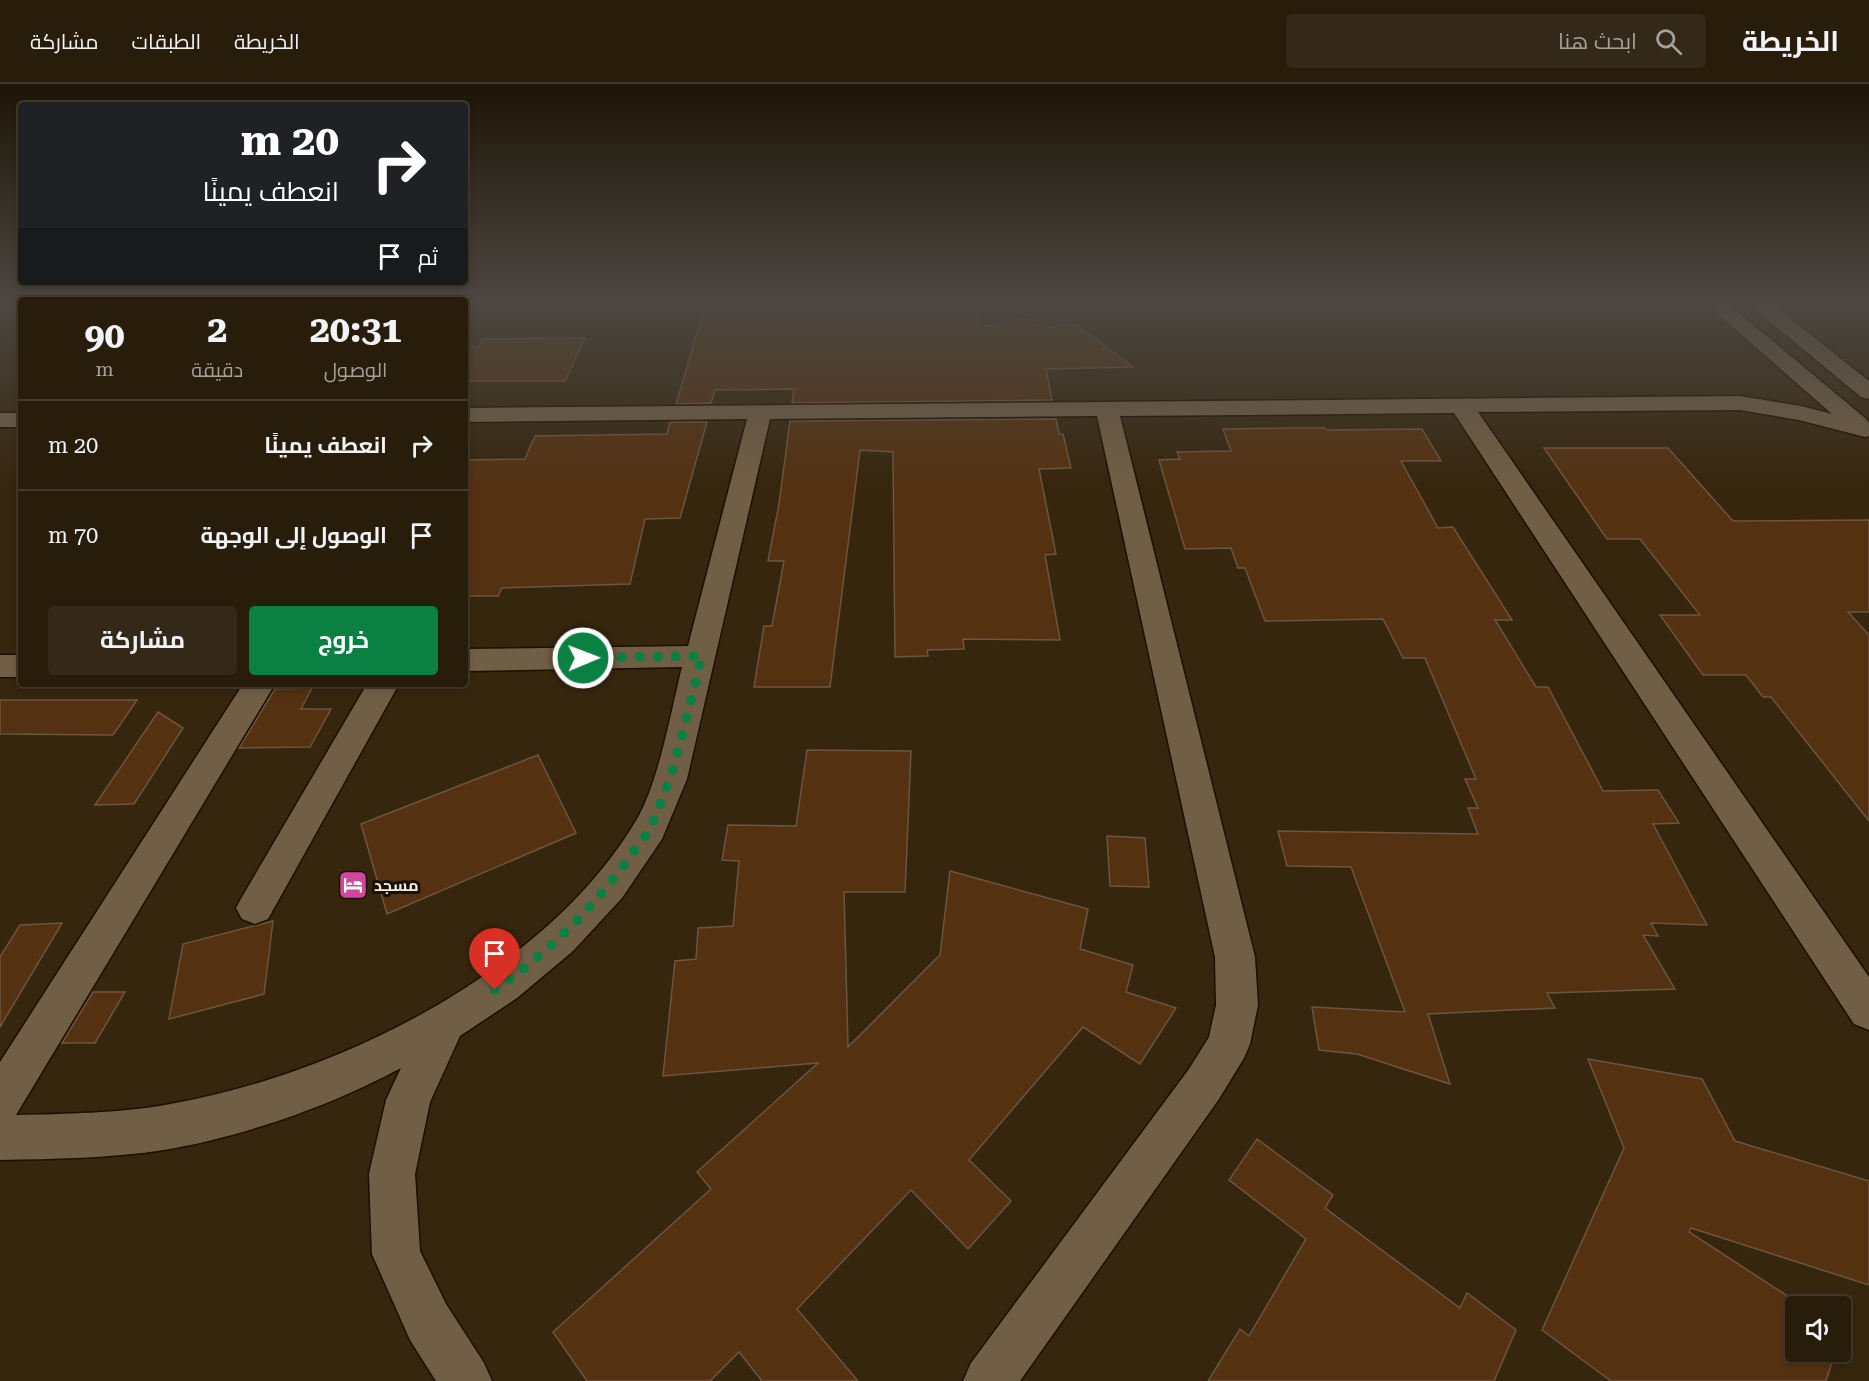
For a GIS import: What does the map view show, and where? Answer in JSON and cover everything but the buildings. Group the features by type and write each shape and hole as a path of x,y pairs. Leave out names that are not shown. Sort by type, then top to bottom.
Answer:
{"street":[{"path":"1786,363 1867,432"},
{"path":"1831,363 1869,392"},
{"path":"1843,372 1869,380"},
{"path":"1740,403 1776,391 1801,375"},
{"path":"468,415 1740,403 1801,413 1867,432"},
{"path":"1461,405 1869,1011"},
{"path":"989,1381 1204,1084 1229,1044 1237,1005 1235,957 1107,410"},
{"path":"0,1138 69,1136 167,1127 266,1103 363,1067 444,1025 512,978 571,927 618,875 650,828 670,779 760,413"},
{"path":"0,420 18,420"},
{"path":"468,660 702,656"},
{"path":"0,666 18,666"},
{"path":"0,1101 257,687"},
{"path":"255,908 381,687"},
{"path":"444,1025 408,1100 392,1174 396,1254 429,1322 466,1381"}],"place":[{"name":"مسجد","path":"353,885"}],"route":[{"path":"495,990 571,927 618,875 650,828 670,779 702,656 583,658"}]}
